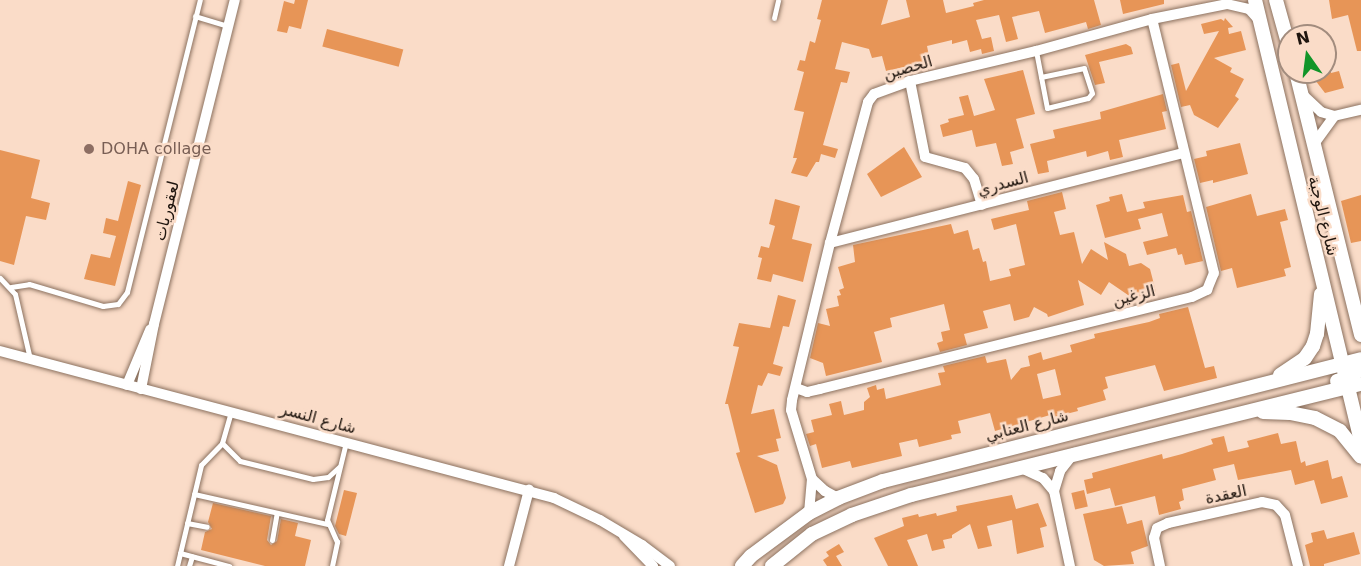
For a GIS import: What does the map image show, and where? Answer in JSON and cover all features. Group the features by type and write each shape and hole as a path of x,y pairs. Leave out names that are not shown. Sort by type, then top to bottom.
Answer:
{"street":[{"name":"لعقوريات","path":"141,389 154,324 235,0"},
{"name":"شارع الوجبة","path":"1255,0 1322,283 1356,374 1361,440"},
{"path":"1276,0 1283,24"},
{"name":"الحصين","path":"809,513 812,480 791,410 830,243 868,102 874,94 885,88 910,81 1036,51 1152,19 1227,4 1249,9 1261,24"},
{"name":"الزغين","path":"796,388 807,392 820,389 1192,297 1207,290 1214,273 1152,19"},
{"path":"910,81 925,157 965,168 974,179 982,205"},
{"name":"شارع الوجبة","path":"1299,84 1361,335"},
{"path":"1302,93 1310,104 1321,112 1334,116 1361,110"},
{"path":"1280,109 1293,124 1356,374"},
{"path":"1314,144 1334,116"},
{"name":"السدري","path":"830,243 1183,153"},
{"path":"1346,275 1361,301"},
{"path":"1270,381 1305,358 1313,346 1317,334 1322,283"},
{"name":"لعقوريات","path":"127,385 141,348 154,324"},
{"name":"شارع النسر","path":"0,351 529,490 578,508 670,566"},
{"path":"772,566 812,534 852,515 911,495 1246,411 1356,374"},
{"path":"1126,442 1147,429 1356,374"},
{"name":"شارع العنابي","path":"742,566 809,513 838,498 927,468 1270,381 1356,374"},
{"path":"1246,411 1290,412 1315,418 1340,431 1361,457"},
{"path":"1054,491 1060,471 1074,453"},
{"path":"1019,467 1043,478 1054,491 1070,566"},
{"path":"812,480 825,492 838,498"},
{"path":"509,566 529,490"},
{"name":"العقدة","path":"1160,566 1154,538 1157,528 1167,523 1262,502 1276,505 1285,515 1298,566"},
{"name":"شارع النسر","path":"622,534 653,566"}],"lane":[{"path":"11,287 29,284 103,306 118,304 128,292 200,0"},
{"path":"774,18 778,0"},
{"path":"195,16 228,26"},
{"path":"1036,51 1045,106 1048,109 1088,98 1092,93 1084,68 1041,77"},
{"path":"0,278 11,287 30,359"},
{"path":"177,566 204,460 222,443 231,412"},
{"path":"332,566 337,542 327,524 346,442"},
{"path":"222,443 240,460 313,479 328,477 339,467"},
{"path":"194,494 327,524"},
{"path":"272,540 277,513"},
{"path":"187,523 207,527"},
{"path":"180,553 229,566"},
{"path":"189,566 192,556"}],"building":[{"path":"295,0 308,0 301,29 289,26 287,33 277,31 284,1 294,4"},
{"path":"822,0 888,0 881,25 910,17 906,0 943,0 946,13 974,6 973,3 984,0 1094,0 1101,25 1088,29 1086,22 1045,33 1039,11 1012,17 1018,39 1006,42 999,15 976,20 982,39 991,37 994,51 982,54 981,49 970,52 967,40 952,44 952,40 927,46 930,61 886,71 882,56 872,58 869,49 842,42 835,69 850,72 847,83 841,82 823,145 838,149 835,158 821,154 819,162 816,162 807,177 791,173 797,158 793,158 804,112 794,110 804,72 797,70 800,60 805,61 810,41 815,43 821,20 817,19"},
{"path":"1120,0 1164,0 1164,4 1123,14"},
{"path":"1329,0 1361,0 1361,51 1357,51 1348,15 1332,19"},
{"path":"1225,18 1233,27 1228,28 1229,34 1241,31 1246,50 1214,58 1232,68 1230,72 1244,79 1235,96 1239,99 1218,128 1194,115 1190,105 1181,107 1171,65 1179,63 1186,91 1219,31 1204,34 1201,24 1221,19 1224,21"},
{"path":"327,29 403,49 399,67 322,46"},
{"path":"1126,44 1131,47 1133,54 1099,62 1105,83 1095,85 1085,55"},
{"path":"1023,70 1035,114 1016,119 1024,148 1010,152 1013,164 1002,166 996,143 976,147 972,130 943,137 940,125 949,122 948,119 964,115 959,97 968,95 974,116 995,110 984,79"},
{"path":"1339,71 1344,88 1325,93 1318,84 1337,84 1337,72"},
{"path":"1163,94 1167,111 1162,112 1166,129 1119,140 1123,157 1110,160 1108,151 1087,157 1086,151 1047,161 1049,172 1038,174 1030,144 1055,138 1053,130 1101,119 1100,112"},
{"path":"1240,143 1248,174 1213,183 1213,180 1200,183 1194,159 1207,156 1206,151"},
{"path":"904,147 922,177 881,197 867,174"},
{"path":"0,150 40,160 31,198 50,203 46,220 26,216 14,265 0,261"},
{"path":"128,181 141,185 115,286 84,279 91,254 110,258 116,236 103,233 106,218 118,221"},
{"path":"1062,192 1066,209 1054,212 1060,235 1074,232 1082,264 1091,249 1108,260 1104,242 1126,254 1129,266 1141,263 1150,269 1156,292 1129,299 1128,295 1109,282 1101,295 1078,280 1084,305 1048,317 1047,314 1034,307 1029,317 1014,321 1010,304 983,311 988,328 964,334 967,345 940,352 937,343 943,341 941,332 950,330 944,304 890,318 892,327 874,332 882,362 826,376 823,363 810,358 818,323 830,326 826,309 839,306 837,296 841,295 839,290 844,288 838,267 855,262 853,245 951,224 954,234 968,230 973,250 979,248 983,262 986,261 990,281 1011,276 1009,269 1025,265 1016,224 994,230 991,219 1029,210 1027,201"},
{"path":"1122,194 1127,212 1145,208 1143,202 1183,195 1187,212 1191,211 1203,261 1185,265 1182,254 1178,255 1176,248 1147,255 1143,242 1168,236 1162,213 1138,219 1141,229 1105,238 1096,205 1110,201 1109,197"},
{"path":"1251,194 1257,216 1285,209 1288,220 1280,222 1291,267 1284,269 1286,276 1237,288 1232,268 1221,271 1206,207"},
{"path":"1361,195 1361,241 1351,243 1341,201"},
{"path":"775,199 800,206 792,239 812,244 803,282 773,274 771,282 757,279 762,258 758,257 761,246 769,248 775,226 769,224"},
{"path":"778,295 796,300 789,327 783,326 773,364 783,367 780,376 768,373 762,386 758,385 751,414 774,409 781,438 776,439 779,451 757,456 777,465 786,498 783,504 755,513 736,453 740,452 728,404 725,404 739,347 733,346 739,323 770,328"},
{"path":"1188,307 1205,368 1214,366 1217,378 1164,391 1155,365 1105,377 1108,388 1103,390 1106,400 1077,408 1078,411 1050,418 1050,415 995,431 990,413 958,421 961,433 951,435 952,439 919,447 917,439 899,443 902,456 852,468 850,461 822,468 816,444 810,446 806,434 814,432 811,420 832,415 829,404 841,401 844,415 864,410 864,402 870,397 867,388 876,385 877,390 884,388 886,399 941,385 938,373 945,372 943,366 985,356 987,363 1006,359 1011,380 1021,368 1030,366 1028,356 1041,352 1043,360 1072,352 1070,345 1095,338 1094,334 1149,322 1160,318 1159,314","holes":["1055,369 1061,395 1043,399 1037,374"]},
{"path":"1278,433 1281,444 1296,441 1301,463 1305,461 1306,466 1328,460 1332,479 1342,476 1348,497 1321,504 1314,480 1295,485 1291,470 1238,480 1234,464 1213,469 1216,480 1182,489 1184,500 1179,502 1181,509 1159,515 1155,496 1115,506 1110,488 1087,494 1084,480 1093,478 1092,473 1162,454 1163,459 1182,454 1213,444 1211,439 1224,436 1228,452 1249,447 1247,441"},
{"path":"344,490 357,493 346,536 339,534 335,526"},
{"path":"1084,490 1088,507 1075,509 1071,493"},
{"path":"1012,495 1016,509 1038,503 1047,526 1040,528 1044,547 1017,554 1012,520 987,526 992,546 978,549 970,524 952,535 952,538 943,540 945,548 932,551 927,534 907,540 918,566 888,566 874,538 904,526 902,518 918,514 919,517 936,513 937,516 957,511 956,506"},
{"path":"213,503 271,516 267,540 271,545 277,541 281,519 298,523 295,536 311,540 305,566 265,566 201,550 205,532 212,529 208,522"},
{"path":"1122,506 1127,524 1142,520 1148,546 1131,552 1134,564 1104,566 1094,560 1083,514"},
{"path":"1324,530 1327,539 1354,532 1360,554 1324,564 1324,566 1310,566 1305,545 1313,542 1311,533"},
{"path":"839,544 844,552 836,556 842,566 827,566 823,560 829,556 826,552"}],"place":[{"name":"DOHA collage","path":"89,149"}]}
